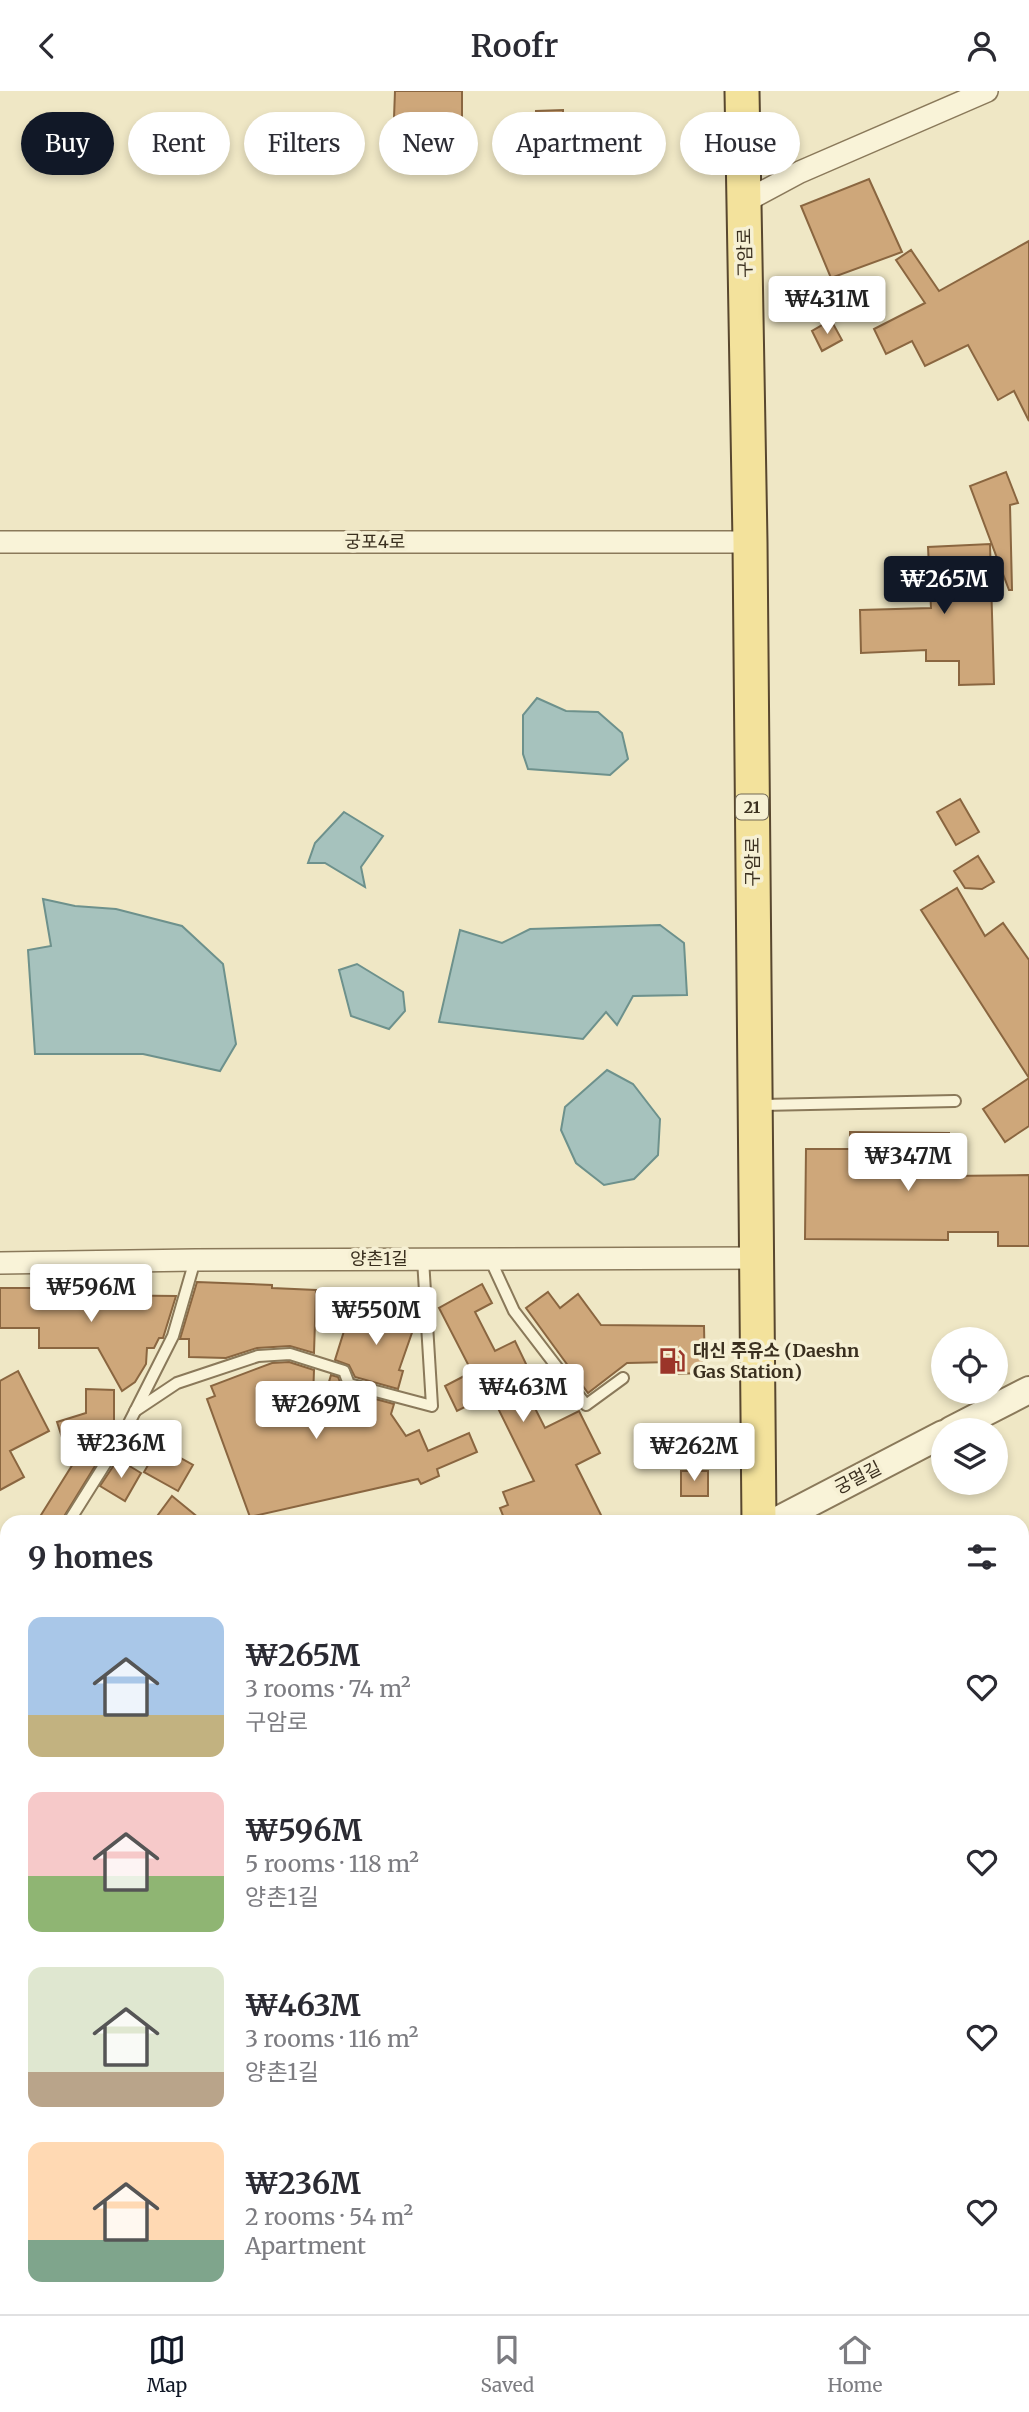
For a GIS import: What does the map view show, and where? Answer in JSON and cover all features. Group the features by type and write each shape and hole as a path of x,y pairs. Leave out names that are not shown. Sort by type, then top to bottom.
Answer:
{"main road":[{"name":"구암로","path":"742,91 750,542 760,1515"}],"street":[{"name":"구암로","path":"744,202 800,172 987,91"},
{"name":"궁포4로","path":"0,542 750,542"},
{"name":"양촌1길","path":"0,1263 758,1258"},
{"path":"974,1418 1029,1389"},
{"name":"궁멀길","path":"787,1515 931,1440"}],"lane":[{"path":"754,1105 955,1101"},
{"path":"135,1411 177,1383 258,1356 290,1354 344,1371 349,1384 432,1406 423,1259"},
{"path":"490,1259 514,1311 586,1405 623,1378"},
{"path":"73,1515 122,1437 173,1336 195,1260"}],"water":[{"path":"537,698 566,711 598,712 622,733 628,759 610,775 528,769 523,754 523,715"},
{"path":"344,812 383,836 361,867 365,887 325,863 308,863 315,843"},
{"path":"43,899 75,906 116,909 182,926 223,964 236,1044 220,1071 143,1054 35,1054 28,950 51,946"},
{"path":"660,925 684,943 687,995 633,996 617,1025 606,1012 583,1039 439,1022 460,930 502,943 530,929"},
{"path":"357,964 403,992 405,1011 389,1029 351,1016 339,970"},
{"path":"607,1070 633,1084 660,1119 658,1155 634,1179 604,1185 576,1163 561,1130 565,1107"}],"building":[{"path":"395,91 462,91 462,112 394,112"},
{"path":"563,110 563,112 536,112"},
{"path":"869,179 902,252 831,278 801,206"},
{"path":"1029,241 1029,421 1014,391 998,400 968,345 925,366 912,341 886,354 874,329 925,303 896,260 911,250 939,291"},
{"path":"831,320 842,340 822,351 812,331"},
{"path":"1006,472 1018,503 1010,505 1012,590 1009,590 970,486"},
{"path":"990,544 994,684 959,685 959,661 926,661 926,650 861,653 860,610 931,608 928,547"},
{"path":"960,799 979,832 956,845 937,812"},
{"path":"978,856 994,882 982,889 965,888 954,871"},
{"path":"957,888 985,936 1003,923 1029,960 1029,1078 921,910"},
{"path":"1029,1078 1029,1126 1005,1142 983,1109"},
{"path":"850,1132 949,1133 948,1176 1029,1175 1029,1246 998,1246 998,1232 948,1232 948,1240 805,1239 806,1149 850,1149"},
{"path":"197,1282 316,1290 314,1353 290,1346 257,1348 226,1358 189,1357 189,1339 180,1339"},
{"path":"482,1284 492,1303 475,1312 495,1351 515,1341 527,1366 516,1371 545,1428 579,1411 600,1453 576,1465 601,1515 503,1515 500,1508 508,1505 503,1492 534,1481 491,1394 457,1411 445,1386 472,1372 439,1308"},
{"path":"0,1288 83,1288 83,1295 176,1296 163,1338 159,1338 154,1348 147,1348 146,1364 135,1382 122,1391 98,1348 39,1348 39,1328 0,1328"},
{"path":"548,1292 560,1308 578,1294 601,1325 704,1326 705,1373 672,1374 672,1362 627,1363 588,1393 526,1308"},
{"path":"371,1308 415,1324 399,1370 403,1371 398,1389 355,1377 349,1365 335,1360 349,1315 368,1321"},
{"path":"289,1362 314,1370 312,1428 315,1429 331,1375 338,1377 346,1391 394,1404 391,1414 406,1436 419,1430 428,1451 469,1433 477,1452 437,1469 439,1476 421,1484 418,1479 249,1515 207,1399 215,1396 211,1386 272,1363"},
{"path":"18,1371 49,1431 10,1451 24,1477 0,1490 0,1381"},
{"path":"86,1389 114,1390 114,1435 65,1515 41,1515 86,1443 67,1453 57,1422 86,1413"},
{"path":"159,1446 193,1465 178,1491 144,1472"},
{"path":"118,1459 141,1473 125,1501 100,1486"},
{"path":"681,1471 708,1471 708,1496 681,1496"},
{"path":"172,1496 195,1515 158,1515"}],"place":[{"name":"대신 주유소 (Daeshn Gas Station)","path":"672,1361"}]}
